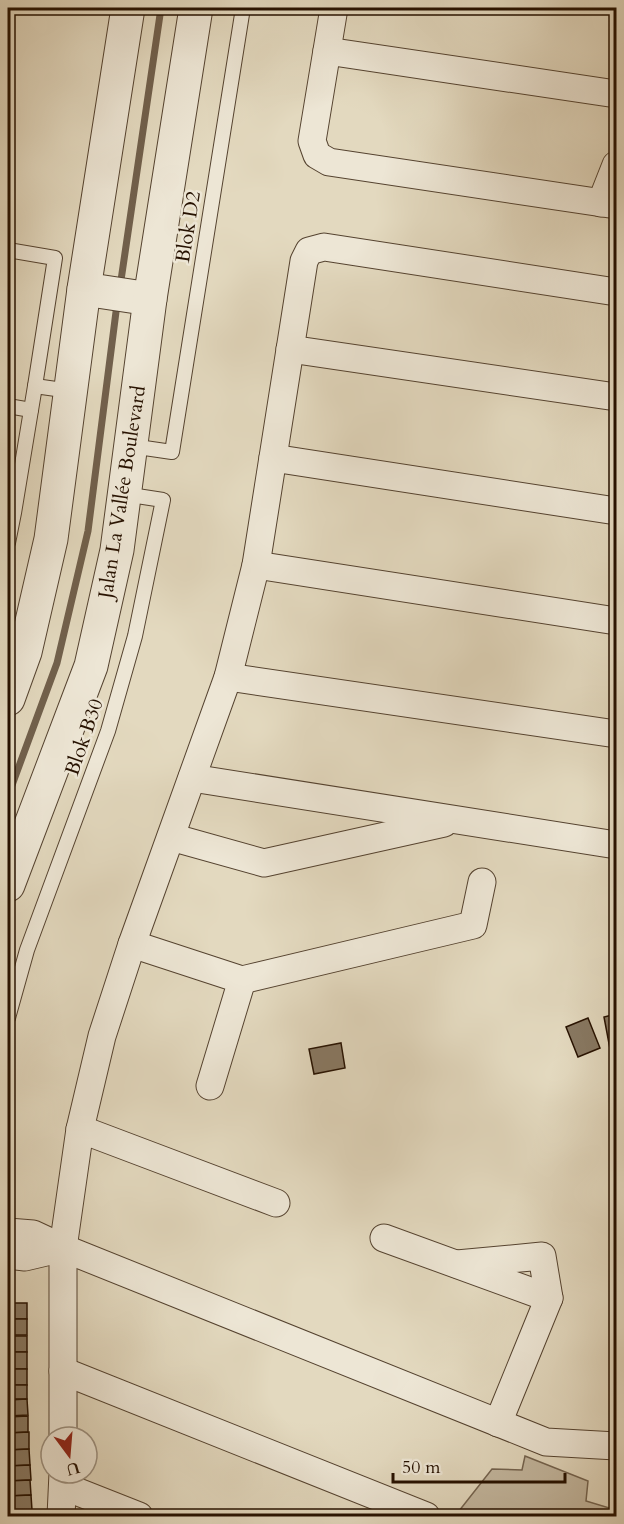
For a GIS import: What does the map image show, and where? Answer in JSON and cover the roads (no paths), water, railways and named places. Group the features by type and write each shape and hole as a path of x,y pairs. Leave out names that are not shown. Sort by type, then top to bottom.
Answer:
{"street":[{"path":"8,694 25,652 51,539 84,289 128,8"},
{"name":"Jalan La Vallée Boulevard","path":"8,885 91,666 117,550 150,299 196,8"},
{"path":"334,8 312,141 317,155 329,162 609,204 616,165"},
{"path":"327,51 616,94"},
{"path":"63,1425 63,1248 80,1129 102,1036 132,944 228,677 256,565 304,261 309,251 324,247 616,292"},
{"path":"84,289 150,299"},
{"path":"290,349 616,397"},
{"path":"273,458 616,511"},
{"path":"256,565 616,621"},
{"path":"228,677 616,734"},
{"path":"192,778 616,845"},
{"path":"171,837 264,863 458,820"},
{"path":"132,944 242,980 473,925 482,882"},
{"path":"210,1086 242,980"},
{"path":"80,1129 276,1203"},
{"path":"8,1232 33,1234 546,1442 616,1446"},
{"path":"384,1238 549,1298"},
{"path":"8,1256 25,1257 63,1248"},
{"path":"458,1264 542,1256 549,1298 498,1423"},
{"path":"63,1371 426,1516"},
{"path":"61,1516 63,1485"},
{"path":"74,1485 139,1516"}],"lane":[{"name":"Blok D2","path":"131,446 172,452 243,8"},
{"path":"8,250 55,258 8,543"},
{"path":"35,386 70,391"},
{"path":"8,406 31,410"},
{"name":"Blok B30","path":"8,1018 27,950 108,731 135,636 163,500 124,494"}],"waterway":[{"path":"120,287 161,8"},
{"path":"8,796 57,663 88,531 117,304"}]}
